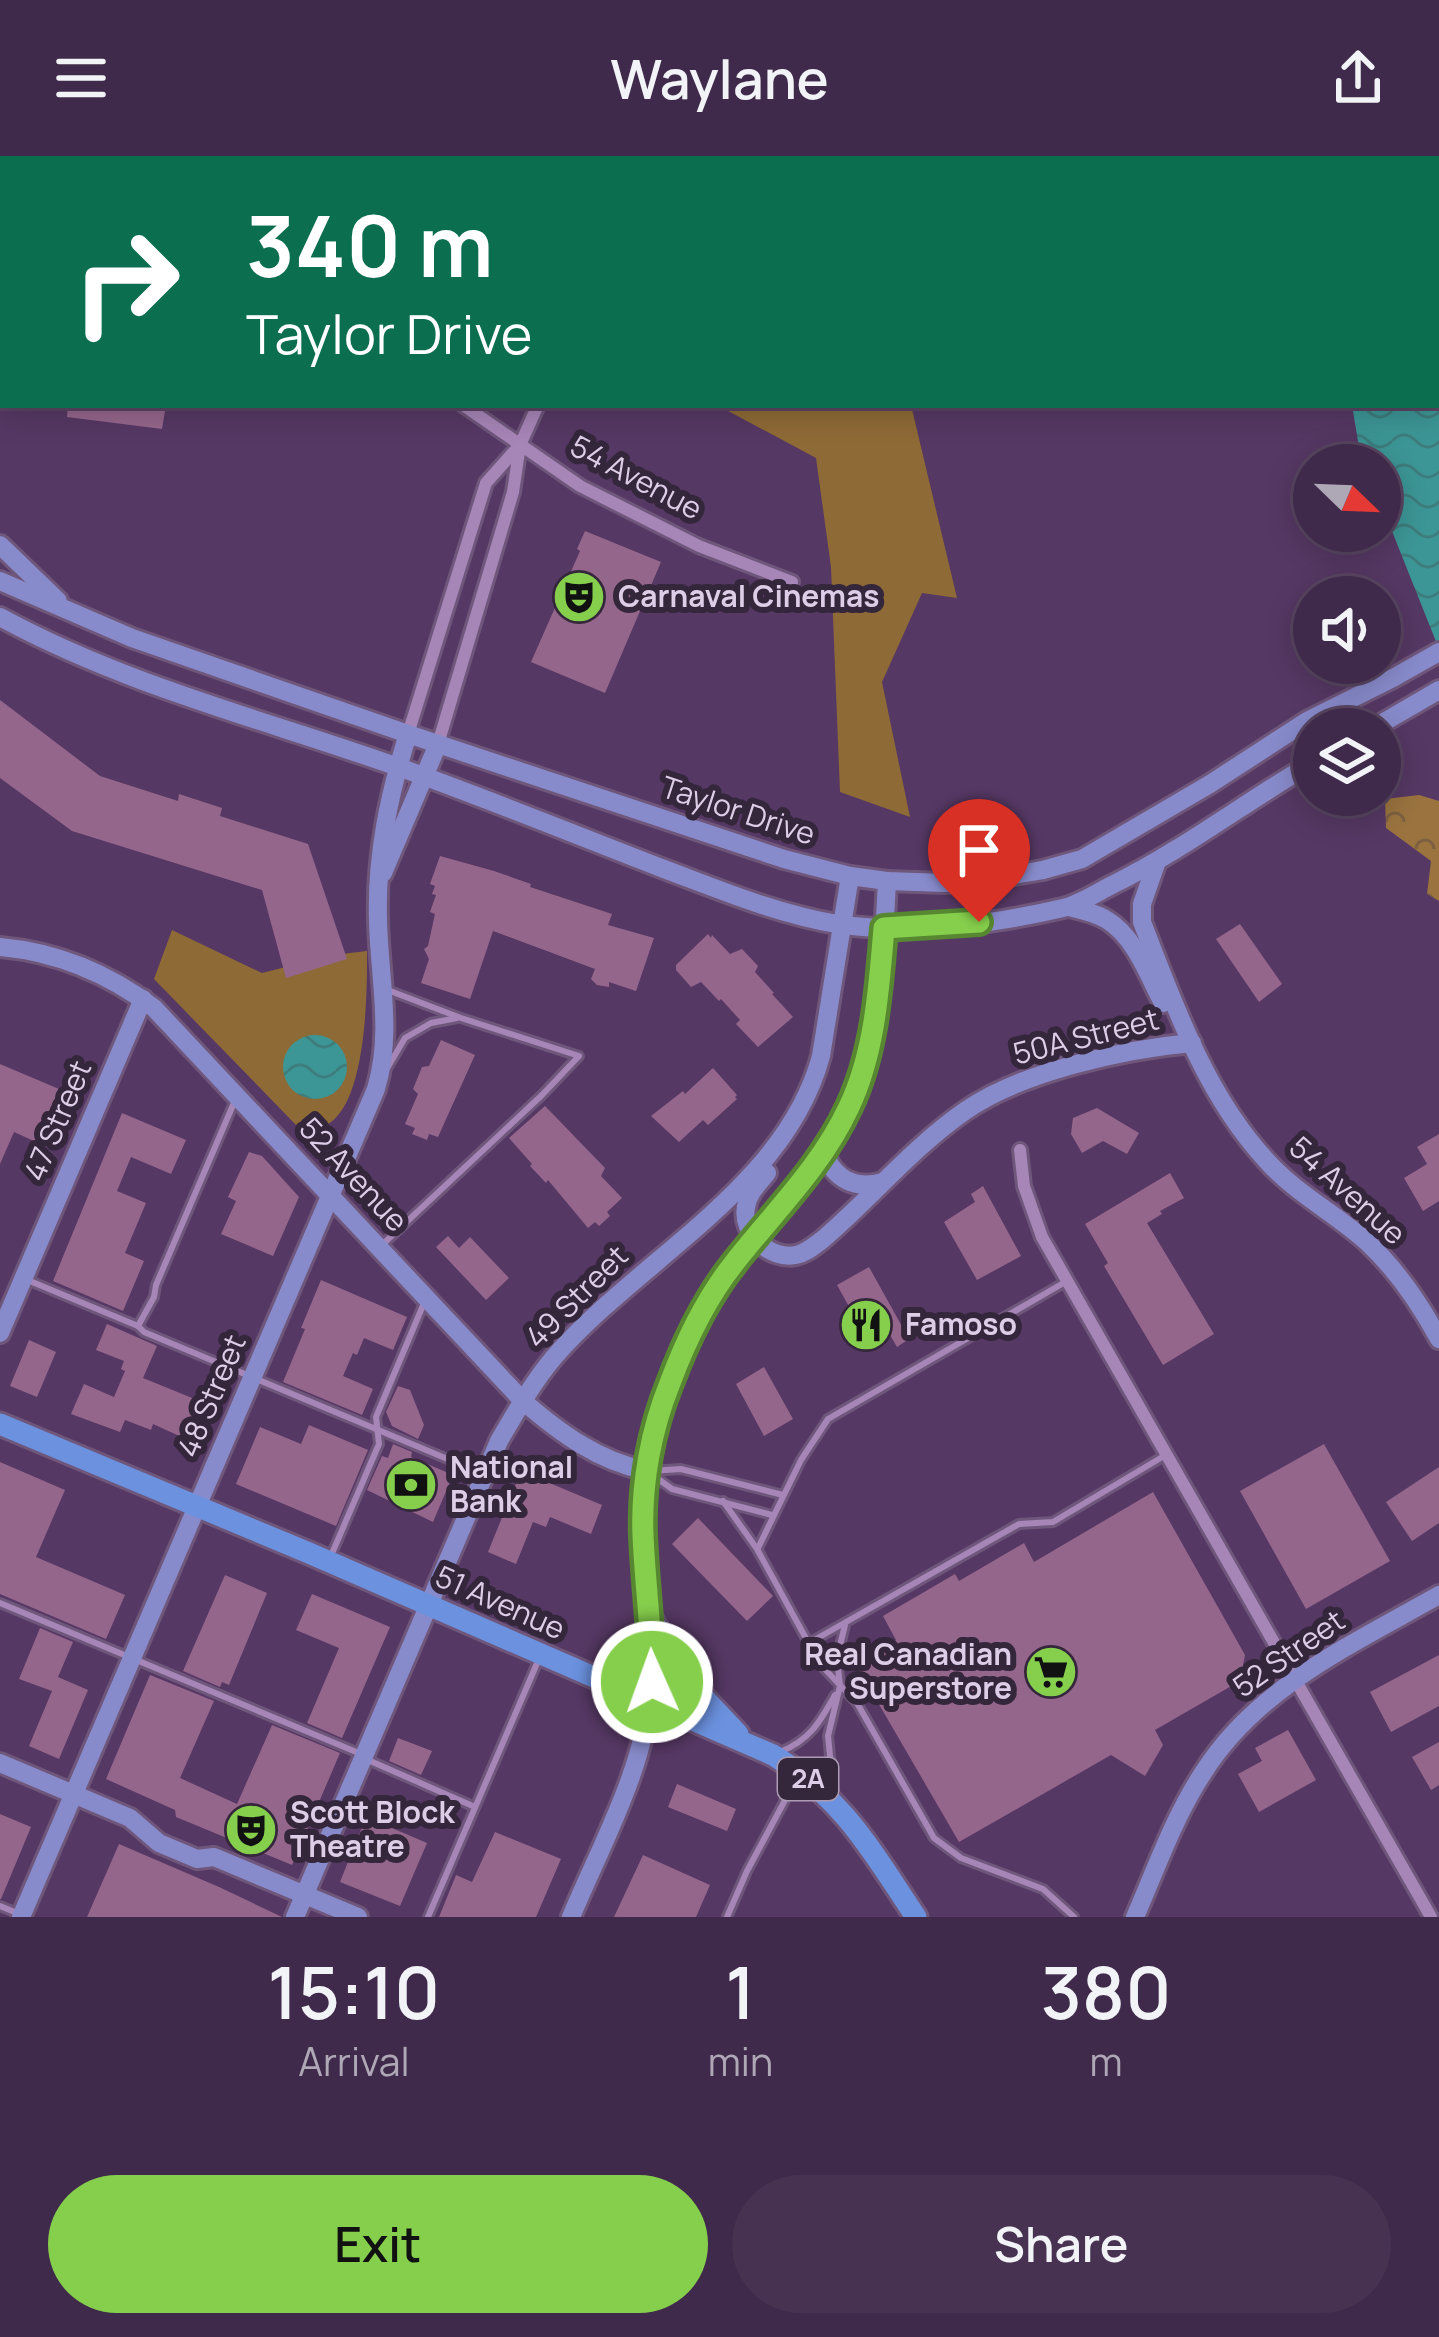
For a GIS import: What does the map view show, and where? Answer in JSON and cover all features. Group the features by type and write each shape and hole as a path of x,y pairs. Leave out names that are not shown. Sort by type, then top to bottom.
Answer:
{"main road":[{"path":"0,545 70,613"},
{"name":"Taylor Drive","path":"0,580 70,613 199,662 408,734 784,859 850,877 887,881 977,881 1082,859 1307,721 1439,652"},
{"path":"1,618 105,668 398,767 736,896 842,925 971,924 1069,907 1156,863 1293,774"},
{"path":"1401,712 1439,690"},
{"name":"48 Street","path":"23,1916 380,1077 384,1048 378,934 381,847 408,734"},
{"name":"48 Street","path":"379,883 438,744"},
{"path":"1156,863 1142,904 1142,922 1187,1034"},
{"name":"49 Street","path":"295,1917 484,1474 523,1401 555,1357 752,1175 793,1124 821,1056 850,877"},
{"path":"571,1917 634,1766 650,1702 650,1615 643,1533 647,1471 662,1407 713,1292 824,1153 849,1107 861,1077 880,988 887,881"},
{"path":"1069,907 1108,920 1122,932 1168,1011 1187,1034"},
{"name":"52 Avenue","path":"0,947 35,951 105,977 169,1020 523,1401 576,1442 620,1464 647,1471"},
{"name":"47 Street","path":"0,1333 143,999"},
{"name":"50A Street","path":"754,1238 780,1255 807,1251 956,1118 1005,1088 1187,1034"},
{"name":"54 Avenue","path":"1187,1034 1238,1125 1267,1162 1368,1243 1419,1304 1439,1339"},
{"path":"754,1238 746,1216 748,1200 779,1157 793,1124"},
{"path":"824,1153 846,1181 867,1186 883,1182"},
{"name":"51 Avenue","path":"0,1424 773,1755 836,1804 916,1917"},
{"name":"52 Street","path":"1135,1917 1183,1808 1206,1768 1254,1710 1295,1680 1439,1594"},
{"path":"650,1615 688,1681 746,1743"},
{"path":"0,1762 130,1818 159,1843 197,1859 214,1857 358,1917"}],"street":[{"name":"54 Avenue","path":"467,408 580,486 699,546 792,582"},
{"path":"438,744 513,492 520,445 537,408"},
{"path":"408,734 486,483 520,445"},
{"path":"1019,1150 1031,1213 1067,1282 1431,1917"}],"lane":[{"path":"379,1248 579,1056 384,988"},
{"path":"380,1077 405,1038 431,1023 461,1018"},
{"path":"138,1326 237,1095"},
{"path":"23,1278 484,1474"},
{"path":"758,1550 801,1460 828,1420 1067,1282"},
{"path":"329,1561 379,1444 376,1417 425,1299"},
{"path":"809,1643 1019,1524 1053,1522 1166,1455"},
{"path":"647,1471 681,1469 783,1496"},
{"path":"647,1471 672,1489 774,1515"},
{"path":"723,1501 758,1550 820,1664 856,1703 939,1843 982,1868 1043,1888 1074,1917"},
{"path":"0,1603 475,1807"},
{"path":"836,1804 828,1736 840,1686 837,1658 845,1624"},
{"path":"428,1917 542,1653"},
{"path":"773,1755 812,1733 840,1686"},
{"path":"728,1917 800,1773"},
{"path":"0,1906 23,1916"}],"green space":[{"path":"1419,795 1439,801 1439,901 1427,894 1431,861 1386,828 1386,816 1401,816 1401,797"}],"shaded area":[{"path":"723,408 912,408 957,598 922,593 882,682 910,817 840,792 831,567 816,458"},
{"path":"172,930 262,973 367,951 359,1064 338,1116 320,1127 296,1125 154,979"}],"water":[{"path":"1352,408 1439,408 1439,649 1400,552 1401,444 1358,444"},
{"path":"315,1035 337,1045 347,1067 337,1089 315,1099 293,1089 283,1067 293,1045"}],"building":[{"path":"68,408 166,408 162,429 67,417"},
{"path":"585,531 661,562 605,693 531,662"},
{"path":"0,700 100,776 178,801 179,794 222,808 220,816 308,844 347,959 286,978 262,890 72,831 0,778"},
{"path":"440,856 612,914 608,925 654,938 636,991 609,982 609,987 597,985 591,979 595,969 493,931 470,999 421,983 429,959 424,949 435,914 430,912 435,886 430,884"},
{"path":"1240,924 1282,984 1259,1002 1216,939"},
{"path":"708,934 730,954 742,949 793,1017 758,1047 721,999 701,982 691,987 676,970"},
{"path":"441,1040 475,1055 438,1137 429,1134 427,1140 412,1134 415,1128 405,1124 418,1094 413,1089 422,1067 429,1066"},
{"path":"0,1064 59,1089 36,1142 14,1132 0,1164"},
{"path":"713,1068 737,1099 708,1125 703,1120 679,1142 651,1116"},
{"path":"545,1106 605,1168 601,1176 622,1198 599,1226 595,1222 588,1228 509,1138"},
{"path":"1097,1108 1139,1133 1127,1154 1103,1141 1082,1153 1071,1134 1073,1118"},
{"path":"122,1113 186,1140 171,1174 131,1157 117,1191 146,1203 125,1253 144,1261 123,1311 53,1281"},
{"path":"1439,1134 1439,1201 1423,1211 1404,1178 1427,1164 1417,1147"},
{"path":"249,1152 262,1156 299,1197 273,1256 221,1234 236,1201 228,1197"},
{"path":"1170,1173 1184,1198 1147,1223 1214,1334 1163,1365 1104,1266 1108,1263 1085,1224"},
{"path":"983,1186 1021,1256 977,1280 944,1222 975,1202 971,1194"},
{"path":"448,1236 459,1248 470,1237 509,1278 486,1300 436,1247"},
{"path":"869,1267 909,1339 897,1347 886,1328 867,1339 837,1285"},
{"path":"321,1280 407,1317 393,1350 364,1338 357,1355 353,1353 343,1376 373,1389 362,1415 283,1382"},
{"path":"107,1324 157,1346 143,1378 202,1402 186,1439 153,1424 151,1430 125,1420 120,1432 71,1414 84,1384 114,1397 125,1371 121,1369 124,1361 96,1350"},
{"path":"29,1340 56,1352 37,1397 10,1386"},
{"path":"764,1367 793,1419 764,1436 736,1384"},
{"path":"398,1386 410,1390 424,1425 418,1439 392,1426 386,1412"},
{"path":"309,1425 368,1450 336,1526 236,1484 260,1427 301,1444"},
{"path":"393,1444 453,1475 433,1522 367,1490 382,1456 388,1458"},
{"path":"1324,1444 1390,1561 1306,1609 1240,1491"},
{"path":"0,1462 65,1490 36,1557 125,1595 106,1639 0,1594"},
{"path":"1439,1467 1439,1523 1412,1541 1386,1502"},
{"path":"521,1471 602,1505 591,1534 550,1517 546,1527 533,1522 516,1564 488,1552"},
{"name":"Real Canadian Superstore","path":"1153,1492 1245,1655 1240,1681 1155,1730 1163,1745 1145,1776 1111,1755 959,1842 855,1663 896,1640 883,1616 955,1574 959,1581 1024,1543 1034,1562"},
{"path":"698,1518 773,1596 747,1621 672,1544"},
{"path":"225,1575 267,1593 229,1685 222,1682 220,1687 183,1671"},
{"path":"312,1594 390,1627 342,1738 307,1723 339,1648 296,1630"},
{"path":"40,1628 73,1642 58,1677 88,1690 59,1759 29,1746 52,1691 19,1679"},
{"path":"1439,1655 1439,1706 1391,1732 1370,1692"},
{"path":"150,1675 214,1701 180,1778 237,1804 272,1725 340,1753 292,1865 176,1817 175,1810 106,1779"},
{"path":"1288,1730 1316,1780 1259,1812 1238,1774 1262,1761 1255,1748"},
{"path":"398,1738 432,1751 421,1775 389,1761"},
{"path":"1439,1742 1439,1785 1431,1790 1412,1757"},
{"path":"677,1784 736,1809 727,1831 668,1807"},
{"path":"0,1814 31,1827 1,1899 0,1899"},
{"path":"366,1817 427,1843 400,1906 340,1882"},
{"path":"495,1832 561,1859 536,1917 439,1917 456,1875 472,1882"},
{"path":"119,1844 219,1887 282,1917 87,1917"},
{"path":"643,1855 710,1885 696,1917 614,1917"}],"place":[{"name":"Carnaval Cinemas","path":"579,597"},
{"name":"Famoso","path":"866,1325"},
{"name":"National Bank","path":"411,1485"},
{"name":"Real Canadian Superstore","path":"1051,1672"},
{"name":"Scott Block Theatre","path":"251,1830"}],"route":[{"path":"652,1682 644,1498 651,1445 669,1384 713,1292 824,1153 849,1107 861,1077 880,988 884,928 979,922"}]}
